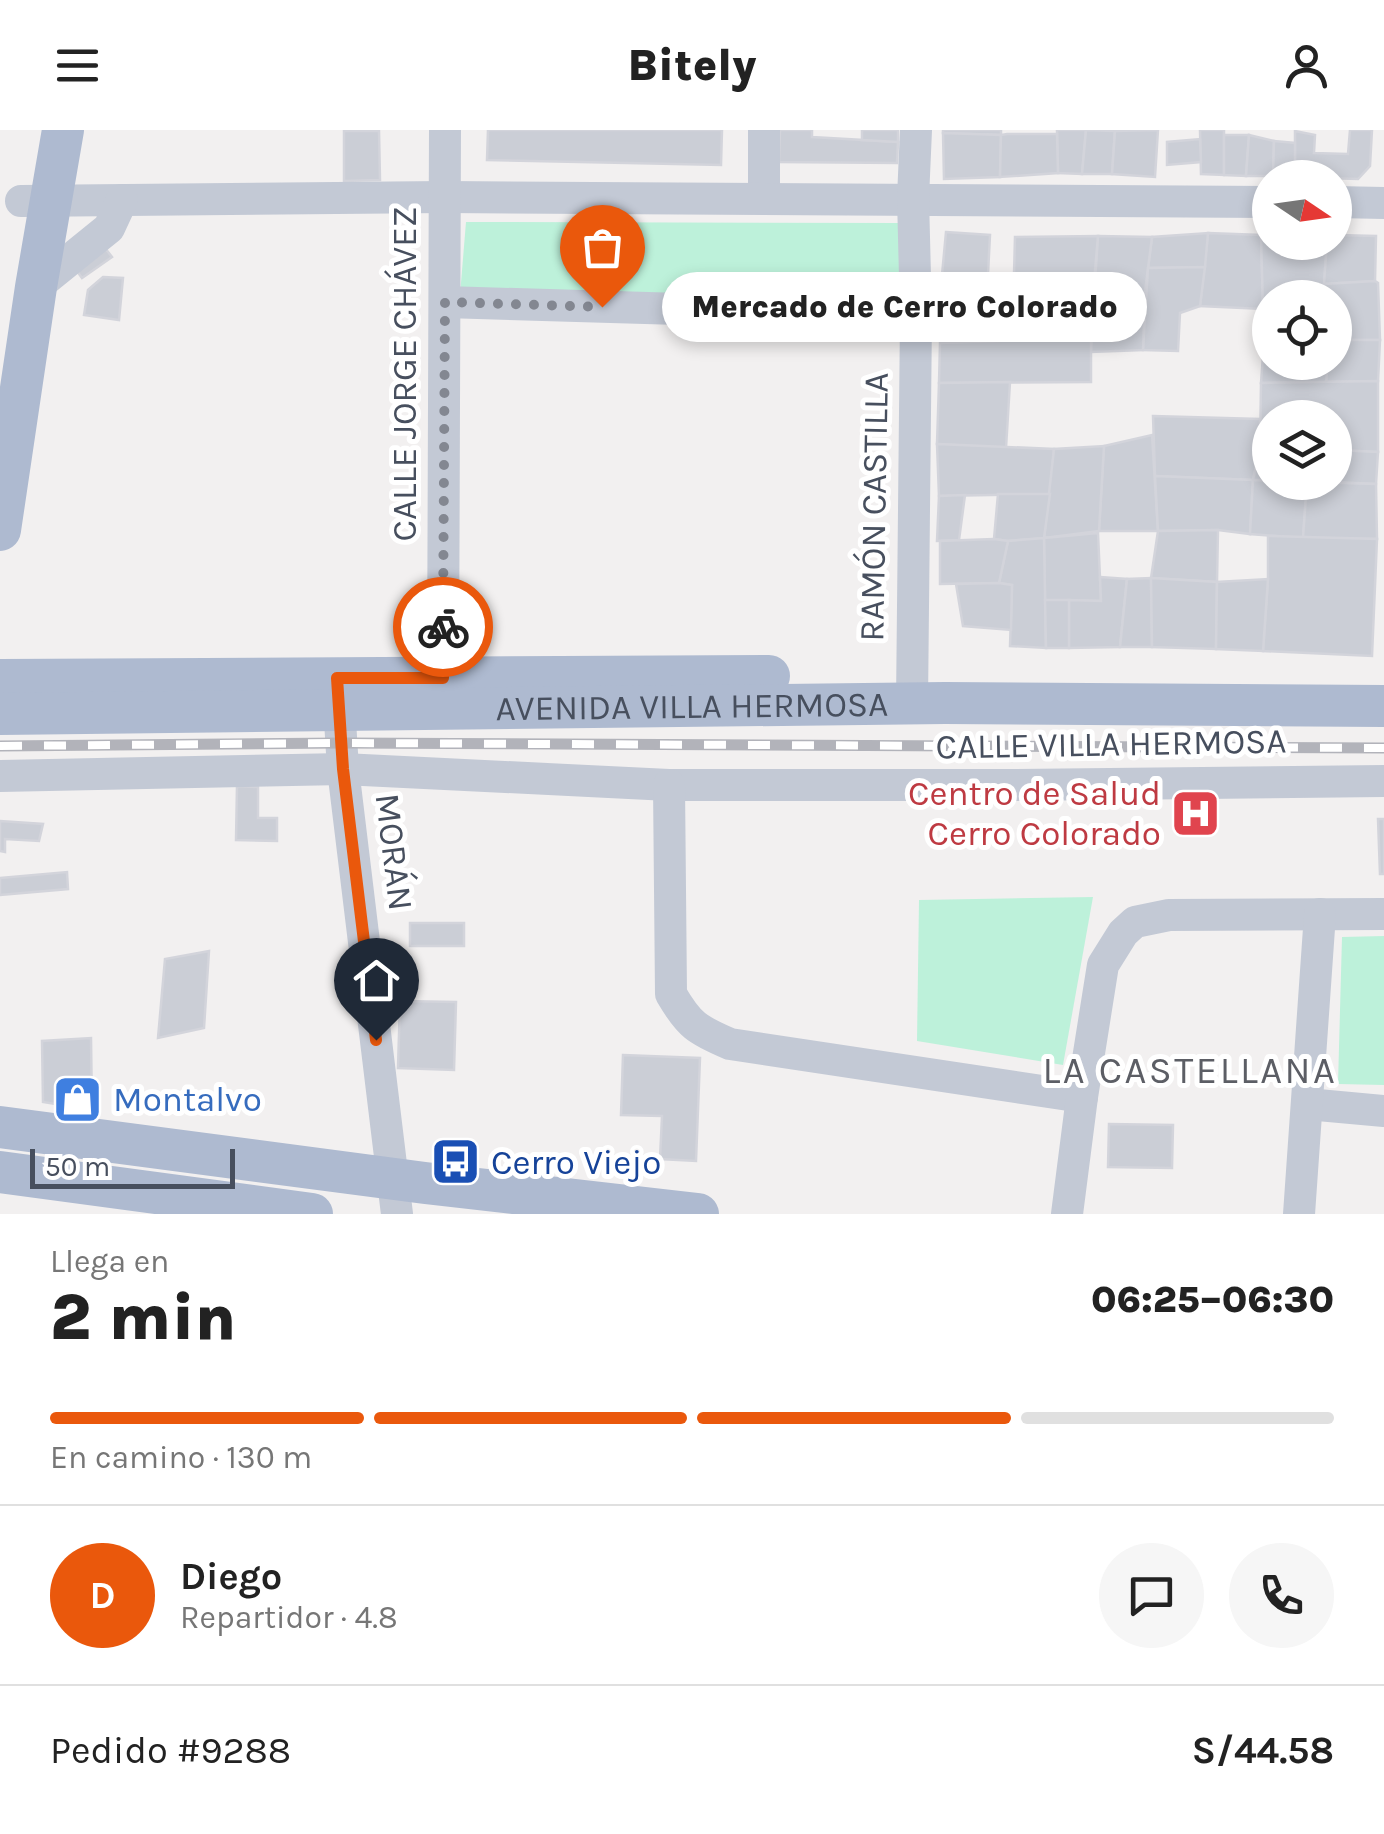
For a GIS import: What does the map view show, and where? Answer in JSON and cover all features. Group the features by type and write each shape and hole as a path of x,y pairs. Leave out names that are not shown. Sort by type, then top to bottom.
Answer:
{"main road":[{"path":"0,530 18,314 36,201 34,130"},
{"path":"36,201 63,130"},
{"name":"AVENIDA VILLA HERMOSA","path":"0,680 339,694 912,690 1384,677"},
{"name":"AVENIDA VILLA HERMOSA","path":"0,714 339,694 443,678 1384,706"},
{"path":"0,1127 171,1148 395,1196 698,1214"},
{"path":"0,1172 168,1204 312,1214"}],"street":[{"name":"CALLE JORGE CHÁVEZ","path":"443,678 445,130"},
{"path":"764,130 764,199"},
{"name":"RAMÓN CASTILLA","path":"912,690 916,130"},
{"path":"36,201 445,197 1252,202"},
{"path":"18,314 110,228 122,200"},
{"path":"1352,202 1384,202"},
{"path":"445,302 916,316"},
{"name":"MORÁN","path":"339,694 343,769 395,1196"},
{"name":"CALLE VILLA HERMOSA","path":"0,776 343,769 669,785 1384,781"},
{"path":"669,785 672,994 686,1018 707,1034 730,1044 1082,1097"},
{"path":"1299,1214 1320,914"},
{"path":"1067,1214 1103,965 1123,933 1135,922 1169,915 1384,914"},
{"path":"1307,1104 1384,1111"},
{"path":"168,1204 171,1148"}],"green space":[{"path":"466,222 899,223 899,302 460,295"},
{"path":"1093,897 1063,1065 917,1041 919,900"},
{"path":"1384,936 1384,1085 1338,1084 1342,937"}],"building":[{"path":"488,130 722,130 721,165 487,160"},
{"path":"780,130 812,130 812,137 898,142 897,163 779,162"},
{"path":"862,130 898,130 898,142 862,140"},
{"path":"1001,130 1001,135 943,133"},
{"path":"1057,130 1086,130 1082,174 1058,173"},
{"path":"1086,130 1115,131 1112,174 1082,174"},
{"path":"1158,130 1155,177 1112,174 1115,131"},
{"path":"1200,130 1224,130 1224,175 1201,174"},
{"path":"1350,130 1372,130 1370,166 1358,179 1352,179 1352,160 1295,160 1295,131 1315,135 1314,153 1348,154"},
{"path":"344,131 379,131 380,180 344,181"},
{"path":"943,133 1001,135 1000,177 944,179"},
{"path":"1057,134 1058,173 1000,177 1001,135"},
{"path":"1224,135 1249,135 1246,176 1224,175"},
{"path":"1249,135 1274,141 1273,160 1252,160 1252,176 1246,176"},
{"path":"1200,139 1201,162 1167,165 1167,142"},
{"path":"1274,141 1295,143 1295,160 1273,160"},
{"path":"946,232 990,235 988,274 942,275"},
{"path":"1208,233 1252,235 1252,260 1262,260 1262,280 1252,280 1252,308 1200,306"},
{"path":"1208,233 1205,267 1148,268 1152,237"},
{"path":"1352,235 1376,236 1375,281 1324,280 1326,260 1352,260"},
{"path":"1098,236 1152,237 1145,292 1094,297"},
{"path":"1098,236 1091,317 1013,311 1015,237"},
{"path":"98,239 112,257 82,278 69,260"},
{"path":"1262,260 1326,260 1324,280 1262,280"},
{"path":"1205,267 1200,306 1180,313 1178,351 1143,350 1148,268"},
{"path":"988,274 983,310 941,310 942,275"},
{"path":"103,277 123,278 119,320 84,315 88,290"},
{"path":"1352,282 1378,283 1380,340 1352,340"},
{"path":"1145,292 1143,350 1091,352 1094,297"},
{"path":"1000,311 1091,317 1091,382 939,383 940,343 999,341"},
{"path":"1352,340 1380,340 1378,381 1326,382 1352,380"},
{"path":"1261,380 1326,380 1326,382 1261,383"},
{"path":"1378,381 1378,452 1352,451 1352,400 1261,400 1261,383"},
{"path":"1010,382 1006,448 937,444 939,383"},
{"path":"1153,416 1252,419 1252,480 1155,476"},
{"path":"1152,435 1158,531 1099,531 1104,446"},
{"path":"937,444 1054,449 1050,494 939,496"},
{"path":"1104,446 1099,531 1044,538 1054,449"},
{"path":"1352,451 1378,452 1376,484 1352,483"},
{"path":"1155,476 1252,480 1250,534 1158,531"},
{"path":"1352,483 1376,484 1377,539 1303,538 1306,500 1352,500"},
{"path":"998,494 1050,494 1044,538 994,539"},
{"path":"965,495 959,540 937,541 939,496"},
{"path":"1252,498 1306,500 1303,538 1250,534"},
{"path":"1218,530 1217,582 1151,578 1158,531"},
{"path":"1098,533 1101,601 1045,600 1044,538"},
{"path":"1268,536 1377,539 1372,656 1263,651"},
{"path":"1044,538 1046,648 1010,646 1012,585 999,583 1008,541"},
{"path":"940,541 1008,541 999,583 940,584"},
{"path":"1100,577 1127,579 1120,647 1069,648 1069,600 1101,601"},
{"path":"1151,578 1152,647 1120,647 1127,579"},
{"path":"1151,578 1217,582 1216,649 1152,647"},
{"path":"1268,579 1263,651 1216,649 1217,582"},
{"path":"956,584 1012,585 1011,630 963,626"},
{"path":"1045,600 1069,600 1069,648 1046,648"},
{"path":"237,786 258,787 258,818 277,818 277,841 236,840"},
{"path":"1378,819 1384,819 1384,874 1380,874"},
{"path":"0,821 43,824 39,841 5,839 5,852 0,851"},
{"path":"67,872 68,889 0,895 0,878"},
{"path":"410,923 464,923 464,946 410,946"},
{"path":"209,951 204,1028 158,1038 165,959"},
{"path":"400,1001 456,1002 454,1070 398,1068"},
{"path":"91,1038 92,1110 43,1102 42,1041"},
{"path":"623,1055 700,1058 696,1161 660,1159 662,1116 621,1115"},
{"path":"1109,1124 1173,1125 1172,1168 1108,1167"}],"railway":[{"path":"0,746 341,743 1384,748"}],"way so far":[{"path":"443,627 445,302 602,307"}],"place":[{"name":"Mercado de Cerro Colorado","path":"602,307"},
{"name":"Centro de Salud Cerro Colorado","path":"1196,813"},
{"name":"Montalvo","path":"78,1099"},
{"name":"Cerro Viejo","path":"456,1162"}],"district":[{"name":"LA CASTELLANA","path":"1190,1070"}],"route":[{"path":"376,1040 343,769 337,678 443,678 443,627"}]}
